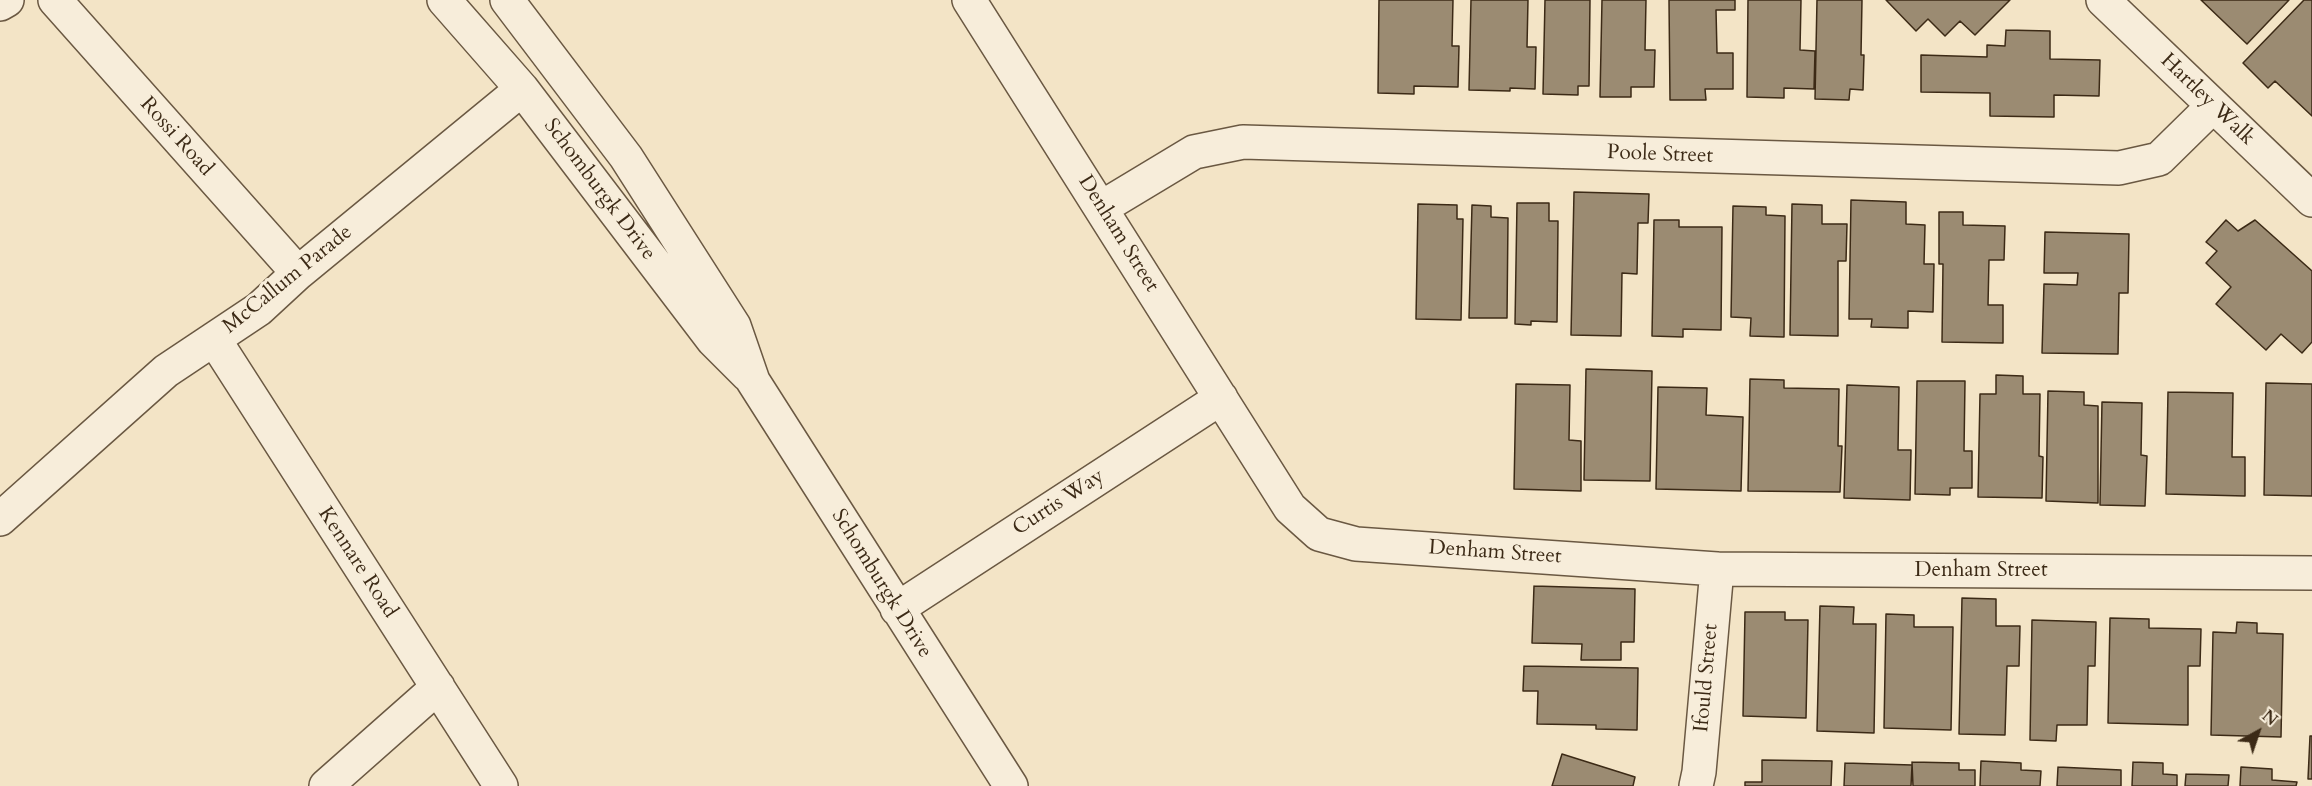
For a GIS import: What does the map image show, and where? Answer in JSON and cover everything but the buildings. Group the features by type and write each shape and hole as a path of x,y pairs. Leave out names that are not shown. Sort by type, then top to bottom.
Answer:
{"street":[{"path":"0,4 7,0"},
{"name":"Rossi Road","path":"55,0 297,273"},
{"name":"Schomburgk Drive","path":"444,0 522,89 713,340 753,381 897,609 1002,783"},
{"name":"Schomburgk Drive","path":"507,0 626,157 734,326 753,381"},
{"name":"Denham Street","path":"969,0 1290,508 1319,534 1356,544 1717,569 2312,573"},
{"name":"Hartley Walk","path":"2103,0 2312,200"},
{"name":"McCallum Parade","path":"0,519 166,371 259,309 297,273 522,89"},
{"name":"Poole Street","path":"1101,208 1194,152 1243,142 2119,168 2159,159 2213,106"},
{"name":"Kennare Road","path":"214,339 501,786"},
{"name":"Curtis Way","path":"897,609 1221,398"},
{"name":"Ifould Street","path":"1696,786 1717,569"},
{"path":"326,786 438,687"}]}
